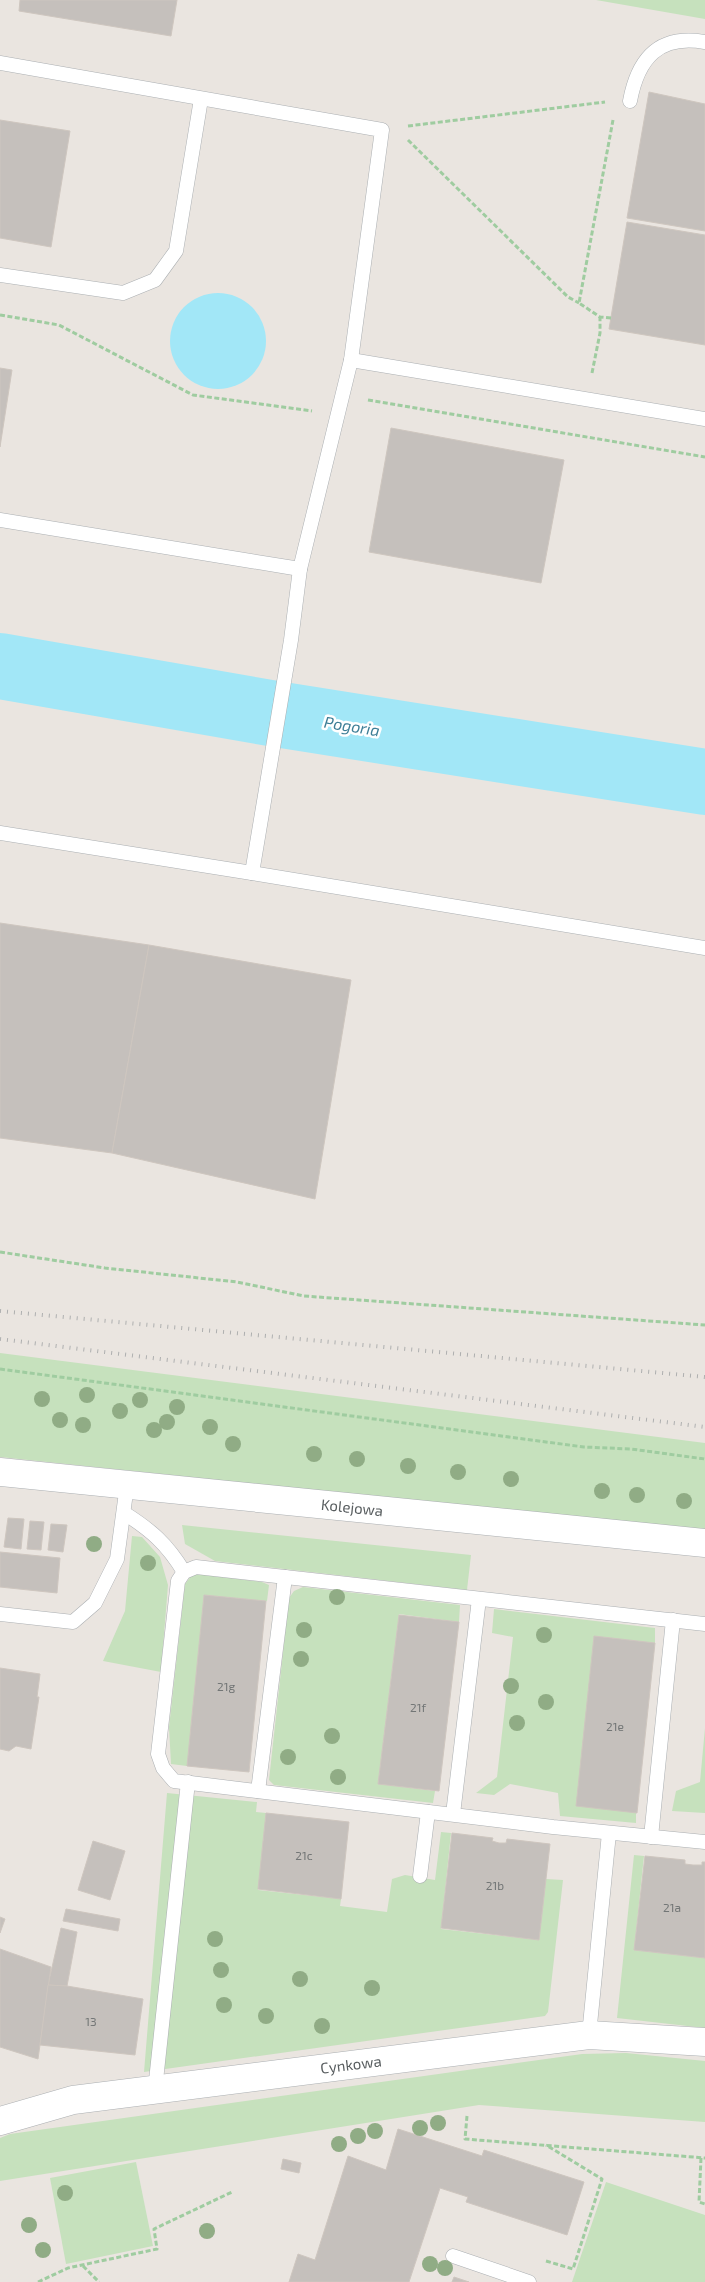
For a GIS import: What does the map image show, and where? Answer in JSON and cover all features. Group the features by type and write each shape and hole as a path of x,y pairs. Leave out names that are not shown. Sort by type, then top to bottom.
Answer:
{"street":[{"name":"Kolejowa","path":"0,1472 705,1543"},
{"name":"Cynkowa","path":"0,2120 73,2100 589,2035 705,2042"}],"lane":[{"path":"623,101 646,59 665,43 688,39 705,42"},
{"path":"0,63 201,99 389,129 351,360 300,570 291,640 252,873"},
{"path":"0,275 123,294 155,280 176,251 201,99"},
{"path":"351,360 705,419"},
{"path":"0,520 300,570"},
{"path":"0,833 705,948"},
{"path":"0,1614 74,1622 94,1603 117,1558 127,1485"},
{"path":"124,1513 150,1529 171,1551 184,1572"},
{"path":"705,1624 196,1567 184,1572 178,1581 158,1754 163,1768 174,1780 428,1812 705,1842"},
{"path":"258,1791 285,1577"},
{"path":"453,1814 479,1599"},
{"path":"651,1837 673,1620"},
{"path":"155,2090 188,1782"},
{"path":"420,1876 428,1812"},
{"path":"589,2035 609,1833"},
{"path":"453,2256 529,2282"}],"path":[{"path":"389,129 623,101 579,303"},
{"path":"389,129 568,297 600,317 611,318"},
{"path":"0,315 59,324 194,395 337,415"},
{"path":"588,400 600,333 600,317"},
{"path":"342,396 705,456"},
{"path":"0,1252 105,1268 237,1282 304,1296 705,1325"},
{"path":"0,1369 584,1447 631,1449 705,1459"},
{"path":"467,2116 465,2139 703,2158 699,2202 705,2204"},
{"path":"545,2260 573,2269 602,2179 546,2145"},
{"path":"38,2282 68,2268 157,2249 154,2229 232,2192"},
{"path":"82,2265 100,2282"}],"green space":[{"path":"596,0 705,0 705,19"},
{"path":"0,1353 705,1443 705,1529 562,1516 0,1457"},
{"path":"182,1525 471,1555 467,1590 215,1561 185,1544"},
{"path":"132,1536 142,1537 160,1557 168,1585 161,1672 103,1661 125,1611"},
{"path":"196,1574 262,1582 269,1585 267,1601 204,1595 187,1766 171,1764 169,1727 185,1584 191,1576"},
{"path":"303,1587 460,1605 459,1622 399,1614 378,1784 435,1791 433,1803 274,1785 269,1780 289,1598 294,1591"},
{"path":"494,1609 655,1628 655,1643 594,1636 636,1813 636,1823 560,1816 558,1793 510,1784 494,1795 476,1793 497,1777 513,1637 492,1633"},
{"path":"705,1728 705,1813 672,1811 676,1791 700,1782"},
{"path":"167,1793 257,1802 256,1812 266,1813 258,1890 341,1899 340,1906 387,1912 392,1879 405,1875 435,1880 441,1832 451,1833 441,1929 539,1940 546,1879 563,1880 548,2012 545,2016 144,2072"},
{"path":"634,1855 644,1856 634,1950 705,1958 705,2028 617,2018"},
{"path":"626,2053 705,2061 705,2122 479,2105 0,2181 0,2138 10,2134 582,2054"},
{"path":"136,2162 153,2246 66,2264 50,2178"},
{"path":"606,2182 705,2215 705,2282 572,2282"}],"water":[{"path":"218,293 236,296 252,307 263,323 266,341 263,359 252,375 236,386 218,389 200,386 184,375 173,359 170,341 173,323 184,307 200,296"}],"building":[{"path":"20,0 177,0 171,36 19,11"},
{"path":"649,92 705,104 705,231 627,218"},
{"path":"0,120 70,131 51,247 0,238"},
{"path":"627,222 705,235 705,345 609,329"},
{"path":"0,368 12,370 0,447"},
{"path":"391,428 564,460 541,583 369,552"},
{"path":"0,923 149,945 112,1153 0,1138"},
{"path":"149,945 351,980 315,1199 112,1153"},
{"path":"8,1518 24,1519 21,1549 4,1547"},
{"path":"30,1521 44,1522 41,1550 27,1549"},
{"path":"51,1524 67,1525 63,1552 48,1550"},
{"path":"0,1552 60,1558 57,1593 0,1587"},
{"path":"204,1595 266,1601 249,1772 187,1766"},
{"path":"399,1615 459,1622 439,1791 378,1784"},
{"path":"594,1636 655,1643 637,1813 576,1806"},
{"path":"0,1668 40,1674 37,1697 39,1697 31,1749 16,1746 9,1751 0,1749"},
{"path":"266,1813 349,1822 341,1899 258,1889"},
{"path":"452,1833 493,1838 492,1841 499,1843 506,1843 507,1839 550,1844 539,1940 441,1928"},
{"path":"93,1841 125,1851 110,1900 78,1890"},
{"path":"645,1856 685,1860 685,1864 693,1865 702,1865 702,1862 705,1862 705,1958 634,1950"},
{"path":"66,1909 120,1919 118,1931 63,1921"},
{"path":"0,1917 5,1919 0,1933"},
{"path":"61,1928 77,1932 67,1986 48,1985"},
{"path":"0,1949 51,1967 38,2059 0,2047"},
{"path":"48,1985 67,1986 143,1999 135,2055 40,2045"},
{"path":"398,2129 482,2156 484,2150 584,2182 567,2235 466,2202 468,2197 440,2188 409,2282 289,2282 298,2254 315,2260 348,2156 386,2170"},
{"path":"283,2159 301,2163 299,2173 281,2169"},
{"path":"454,2277 469,2282 452,2282"}],"waterway":[{"name":"Pogoria","path":"0,666 276,714 705,782"}],"railway":[{"path":"0,1311 705,1377"},
{"path":"0,1339 705,1427"}]}
